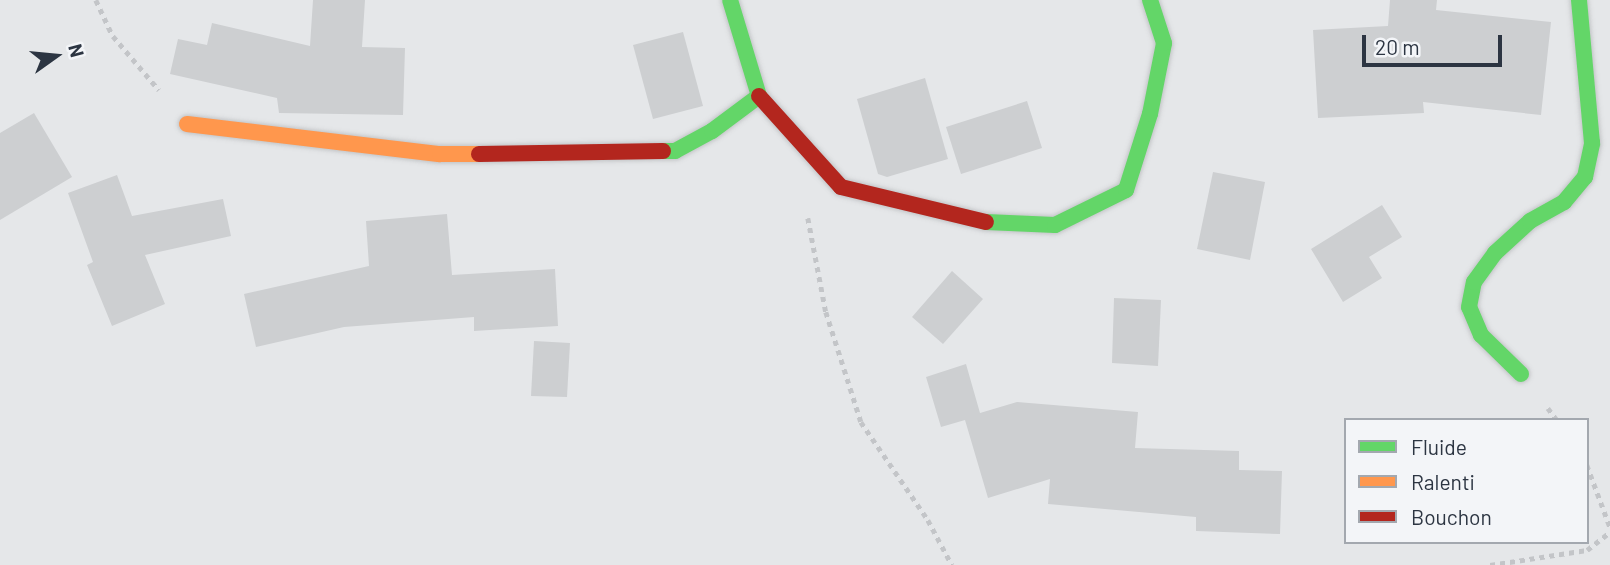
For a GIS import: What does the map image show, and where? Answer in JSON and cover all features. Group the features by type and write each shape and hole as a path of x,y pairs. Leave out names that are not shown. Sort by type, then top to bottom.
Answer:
{"street":[{"path":"730,0 759,96 841,187 970,221 1055,225 1126,190 1150,114 1164,43 1150,0"},
{"path":"1521,374 1481,335 1469,307 1474,282 1495,253 1530,221 1564,202 1585,177 1592,143 1579,0"},
{"path":"187,124 440,154 675,151 712,131 759,96"}],"path":[{"path":"96,0 113,36 187,124"},
{"path":"806,209 826,312 861,422 928,520 951,565"},
{"path":"1490,565 1587,550 1610,530 1589,471"}],"building":[{"path":"313,0 365,0 362,47 405,48 403,115 279,113 277,98 170,74 178,39 207,45 212,23 310,46"},
{"path":"1390,0 1437,0 1436,10 1551,22 1541,115 1423,102 1424,113 1318,118 1313,30 1388,26"},
{"path":"683,32 703,106 653,119 633,45"},
{"path":"925,78 948,159 887,177 878,174 857,99"},
{"path":"1027,101 1042,148 961,174 946,127"},
{"path":"34,113 72,177 0,220 0,133"},
{"path":"1213,172 1265,182 1250,260 1197,249"},
{"path":"117,175 132,216 223,199 231,236 145,255 165,304 112,326 87,265 93,262 68,193"},
{"path":"1382,205 1402,237 1369,257 1382,278 1343,302 1311,249"},
{"path":"447,214 452,275 555,269 558,326 474,331 474,317 344,327 256,347 244,294 369,266 366,221"},
{"path":"952,271 983,299 943,344 912,317"},
{"path":"1114,298 1161,300 1158,366 1112,363"},
{"path":"534,341 570,343 567,397 531,396"},
{"path":"966,364 980,413 1017,402 1138,412 1135,448 1239,451 1239,470 1282,471 1280,534 1196,531 1196,517 1048,504 1050,479 988,498 965,420 941,427 926,377"}],"traffic: fast":[{"path":"663,151 675,151 712,131 759,96 730,0"},
{"path":"986,222 1055,225 1126,190 1150,114 1164,43 1150,0"},
{"path":"1521,374 1481,335 1469,307 1474,282 1495,253 1530,221 1564,202 1585,177 1592,143 1579,0"}],"traffic: slow":[{"path":"187,124 440,154 479,154"}],"traffic: jam":[{"path":"759,96 841,187 986,222"},
{"path":"479,154 663,151"}]}
